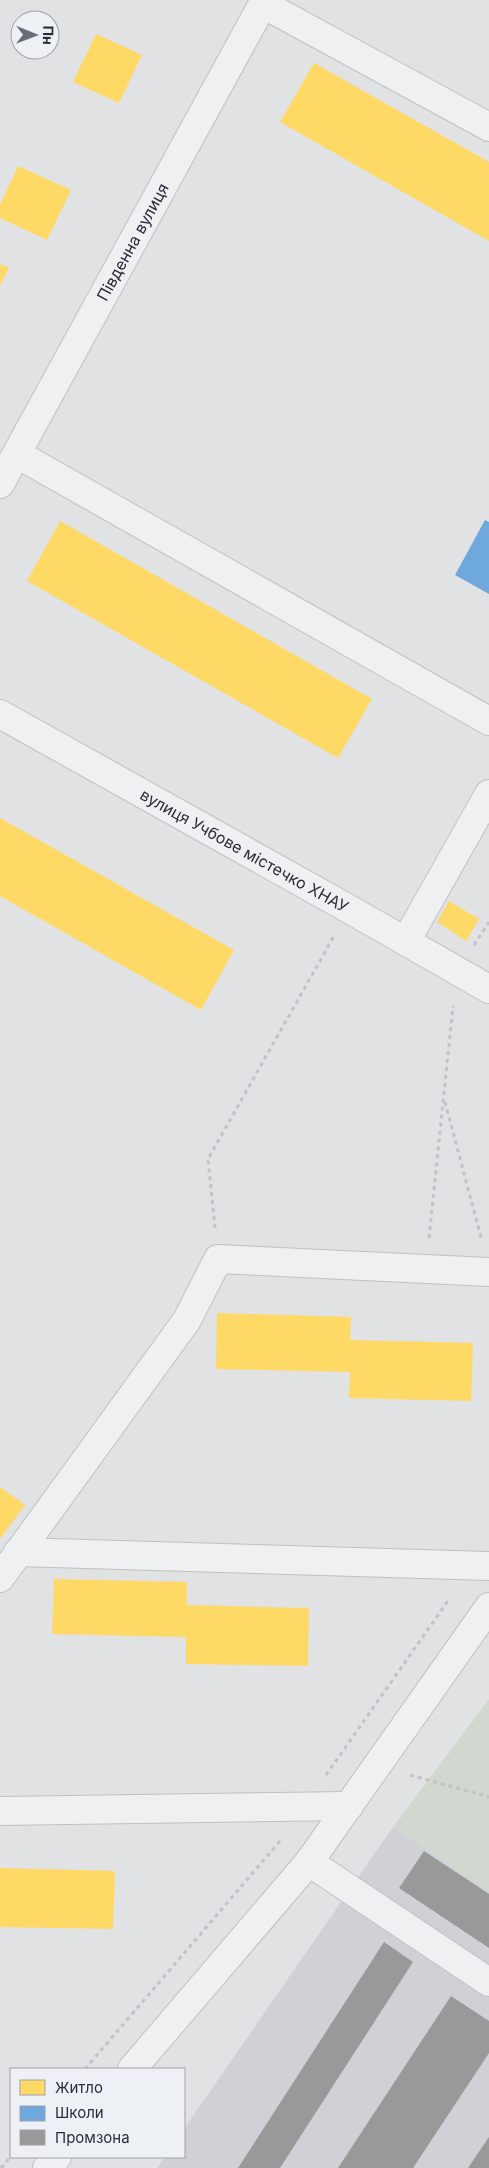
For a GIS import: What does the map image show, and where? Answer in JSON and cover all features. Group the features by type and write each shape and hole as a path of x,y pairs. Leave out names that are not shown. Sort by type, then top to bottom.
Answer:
{"street":[{"path":"264,2 489,127"},
{"name":"Південна вулиця","path":"0,484 264,2"},
{"path":"17,454 489,721"},
{"name":"вулиця Учбове містечко ХНАУ","path":"0,714 489,989"},
{"path":"406,941 489,794"},
{"path":"0,1578 187,1320 218,1259 426,1269 486,1261"},
{"path":"18,1552 489,1566"},
{"path":"133,2068 309,1862 489,1607"},
{"path":"0,1811 349,1806"},
{"path":"309,1862 489,1982"},
{"path":"47,2168 56,2158"}],"path":[{"path":"218,1259 208,1159 349,909"},
{"path":"426,1269 457,970"},
{"path":"444,1099 486,1261"},
{"path":"377,1766 489,1797"},
{"path":"1,2168 10,2157"}],"shaded area":[{"path":"489,1699 489,1891 393,1827"},
{"path":"393,1827 489,1891 489,2168 157,2168 164,2158 185,2158 185,2128"}],"building: Житло":[{"path":"96,34 142,55 119,103 73,82"},
{"path":"314,63 489,162 489,241 280,122"},
{"path":"18,166 71,190 47,240 0,218 0,205"},
{"path":"0,264 9,268 0,286"},
{"path":"60,521 372,699 338,758 27,581"},
{"path":"0,818 234,950 201,1010 0,896"},
{"path":"449,901 479,919 466,941 437,922"},
{"path":"217,1313 351,1317 350,1340 473,1343 471,1401 349,1398 350,1372 216,1369"},
{"path":"0,1487 25,1505 0,1539"},
{"path":"54,1579 187,1582 187,1605 309,1608 308,1666 186,1664 186,1637 52,1634"},
{"path":"0,1868 115,1871 113,1929 0,1927"}],"building: Школи":[{"path":"485,520 489,522 489,594 455,575"}],"building: Промзона":[{"path":"424,1851 489,1894 489,1948 399,1888"},
{"path":"384,1942 413,1962 280,2168 238,2168"},
{"path":"451,1996 489,2021 489,2053 413,2168 338,2168"},
{"path":"489,2137 489,2168 468,2168"}]}
